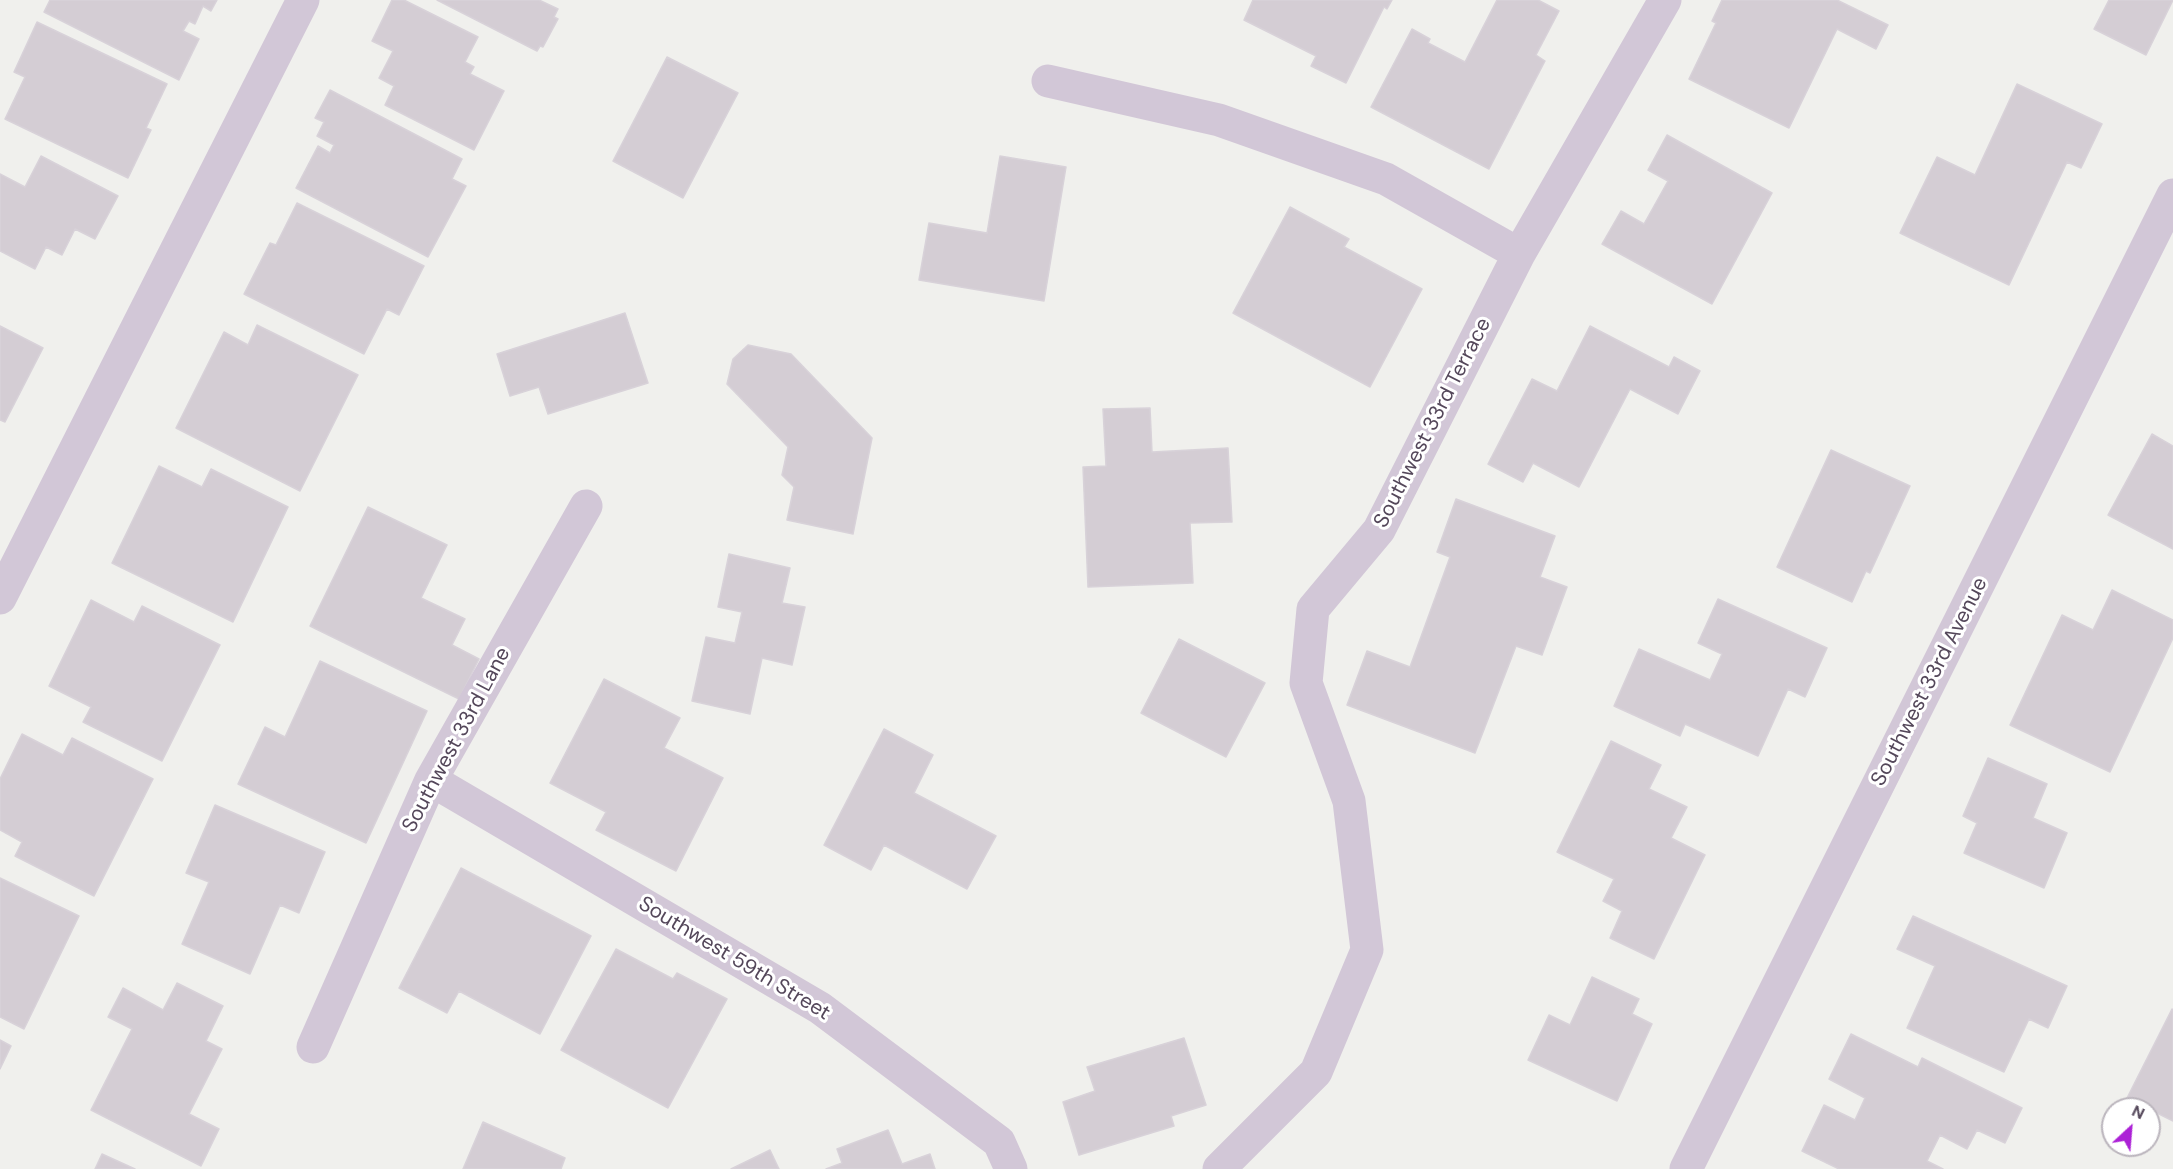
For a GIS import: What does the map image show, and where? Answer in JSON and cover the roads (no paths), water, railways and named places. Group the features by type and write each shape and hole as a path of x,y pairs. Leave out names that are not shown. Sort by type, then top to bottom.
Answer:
{"street":[{"path":"0,598 8,560 303,0"},
{"name":"Southwest 33rd Terrace","path":"1219,1169 1316,1072 1367,950 1349,801 1306,683 1313,609 1379,530 1519,254 1665,0"},
{"path":"1048,81 1219,120 1386,179 1519,254"},
{"name":"Southwest 33rd Avenue","path":"1686,1169 2173,195"},
{"name":"Southwest 33rd Lane","path":"313,1047 431,780 586,506"},
{"name":"Southwest 59th Street","path":"431,780 820,1008 999,1143 1011,1169"}]}
